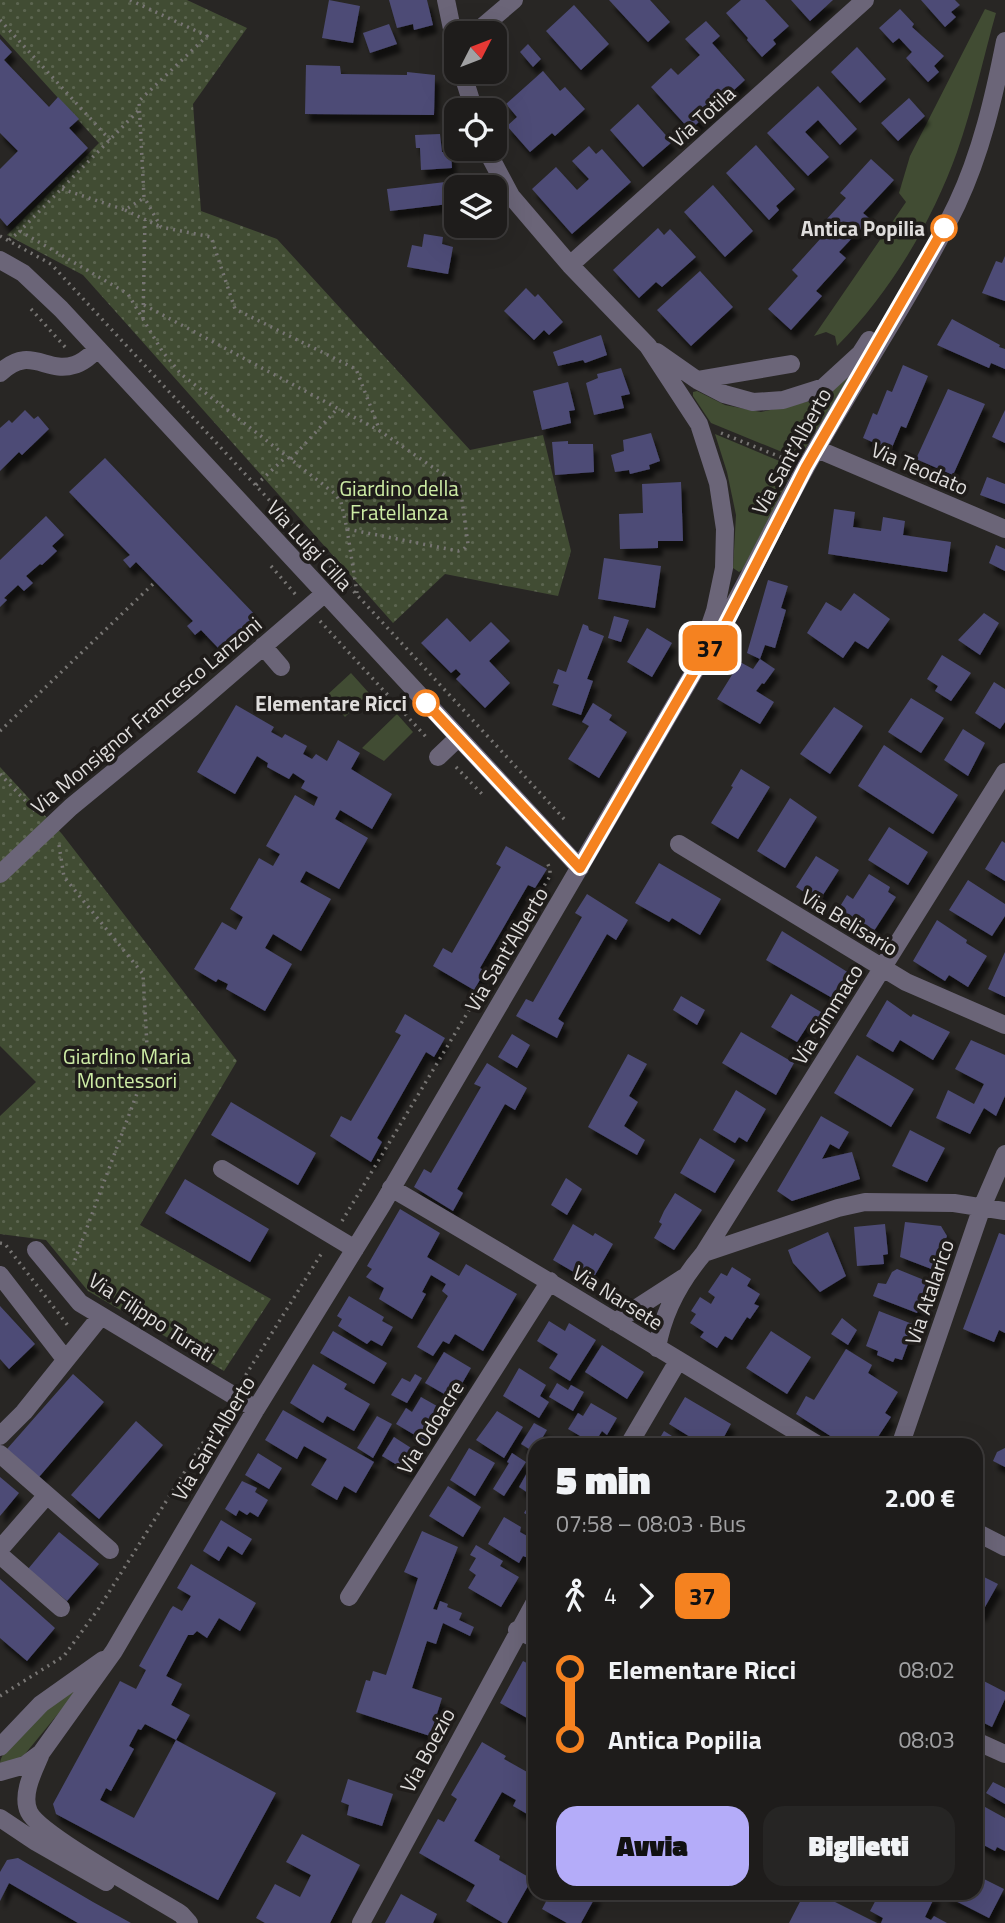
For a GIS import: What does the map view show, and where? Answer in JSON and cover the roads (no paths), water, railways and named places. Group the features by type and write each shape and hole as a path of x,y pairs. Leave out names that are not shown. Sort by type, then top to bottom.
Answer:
{"street":[{"path":"446,0 450,21"},
{"path":"489,21 514,0"},
{"name":"Via Totila","path":"570,265 865,0"},
{"name":"Via Sant'Alberto","path":"0,1772 25,1765 41,1753 114,1651 256,1409 355,1249 694,672 724,627 806,467 957,203 977,153 991,107 1005,41"},
{"name":"Via Sant'Alberto","path":"492,161 511,196 570,265 648,346 699,424 718,483 725,528 724,568 715,611 694,672"},
{"name":"Via Sant'Alberto","path":"648,346 697,380 724,394 753,402 783,400 824,387 860,354 891,303 931,252"},
{"name":"Via Luigi Cilla","path":"0,260 23,273 97,349 580,868"},
{"path":"0,373 8,365 22,360 64,367 79,363 97,349"},
{"name":"Via Sant'Alberto","path":"697,380 791,364"},
{"name":"Via Teodato","path":"817,449 1005,529"},
{"name":"Via Monsignor Francesco Lanzoni","path":"0,874 50,827 324,594"},
{"path":"263,646 281,667"},
{"path":"440,755 458,738"},
{"name":"Via Simmaco","path":"657,1348 660,1330 683,1278 704,1253 1005,772"},
{"name":"Via Belisario","path":"679,844 906,982 1005,1024"},
{"name":"Via Atalarico","path":"903,1438 982,1207 1005,1154"},
{"path":"222,1169 355,1249"},
{"name":"Via Narsete","path":"391,1188 550,1281 807,1438"},
{"path":"704,1253 838,1208 865,1202 954,1203 1005,1211"},
{"name":"Via Filippo Turati","path":"36,1250 80,1303 256,1409"},
{"path":"0,1275 65,1359"},
{"name":"Via Simmaco","path":"615,1322 683,1278"},
{"name":"Via Odoacre","path":"349,1597 550,1281"},
{"path":"0,1436 23,1412 101,1316"},
{"path":"633,1438 678,1361"},
{"path":"0,1454 110,1550"},
{"path":"0,1549 47,1495"},
{"path":"983,1536 1005,1547"},
{"path":"0,1555 61,1608"},
{"name":"Via Boezio","path":"361,1923 528,1613"},
{"path":"517,1630 528,1635"},
{"name":"Via Sant'Alberto","path":"0,1746 41,1704 114,1651"},
{"path":"983,1744 1005,1755"},
{"path":"41,1753 33,1770 26,1798 28,1811 36,1823 181,1914 189,1923"},
{"path":"1,1820 180,1923"}],"place":[{"name":"Antica Popilia","path":"944,228"},
{"name":"Elementare Ricci","path":"426,703"}],"park label":[{"name":"Giardino della Fratellanza","path":"399,500"},
{"name":"Giardino Maria Montessori","path":"127,1068"}]}
